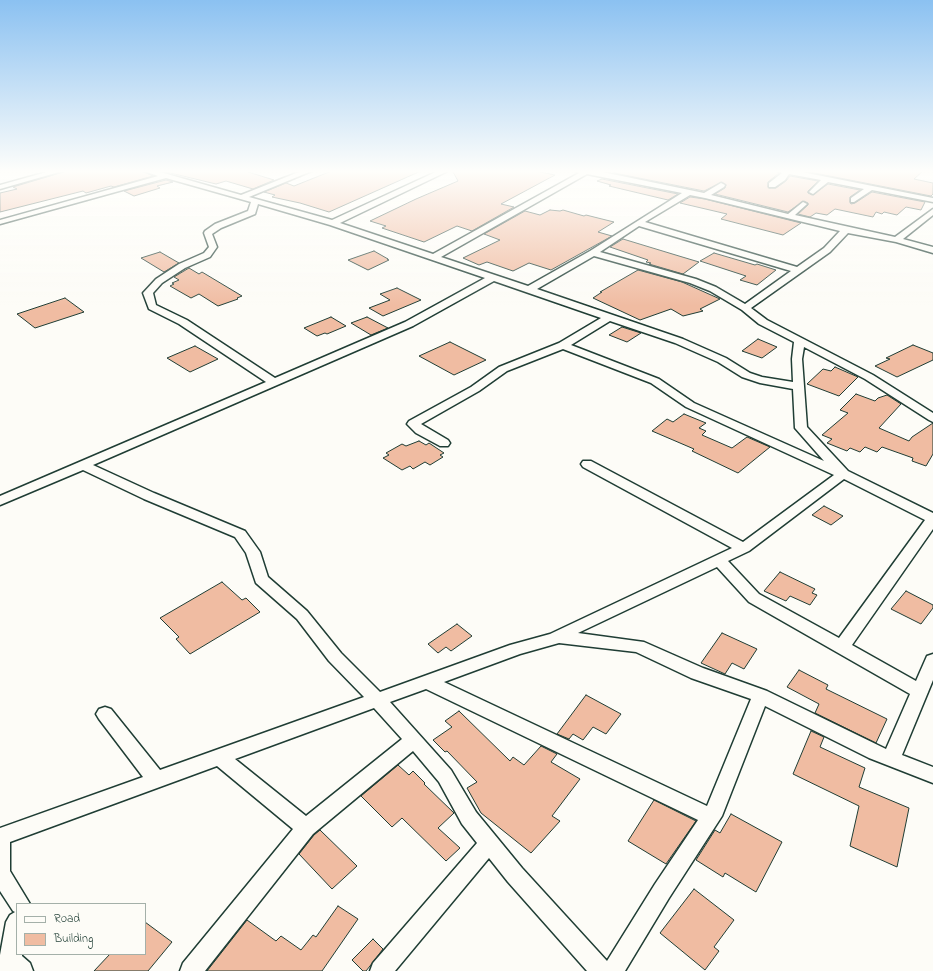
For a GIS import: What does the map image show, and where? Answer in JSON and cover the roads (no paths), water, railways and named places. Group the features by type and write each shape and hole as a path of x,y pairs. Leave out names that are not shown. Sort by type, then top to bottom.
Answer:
{"street":[{"path":"0,222 26,215"},
{"path":"244,215 218,226 208,233 213,247 207,255 182,266 159,281 148,293 152,307 183,322 273,382"},
{"path":"304,215 333,223 435,257 492,278 679,341 722,360 746,375 760,380 798,386"},
{"path":"333,223 349,215"},
{"path":"435,257 507,215"},
{"path":"528,290 593,253 651,215"},
{"path":"897,240 929,215"},
{"path":"790,216 846,230 897,240 933,250"},
{"path":"638,223 797,270"},
{"path":"745,308 827,250 846,230"},
{"path":"593,253 693,281 713,289 745,308 763,322 869,377 933,418"},
{"path":"0,501 409,324 492,278"},
{"path":"444,443 420,430 413,424 475,389 503,369 563,345 609,317"},
{"path":"799,342 797,359 801,428 843,474"},
{"path":"563,345 655,381 690,405 843,474 933,518 842,647"},
{"path":"586,464 744,548"},
{"path":"82,465 149,496 240,534 253,552 260,579 302,615 335,657 378,700 414,740 445,776 469,818 489,843 601,971"},
{"path":"553,639 744,548 843,474"},
{"path":"719,560 754,598 920,691"},
{"path":"19,903 0,872 0,837 516,650 559,637 638,646 697,673 761,696 875,753 933,775"},
{"path":"891,760 933,660"},
{"path":"428,682 711,818"},
{"path":"613,971 662,891 711,818 761,696"},
{"path":"106,714 157,780"},
{"path":"191,971 306,828 414,740"},
{"path":"220,758 306,828"},
{"path":"381,971 489,843"},
{"path":"11,967 16,930"}]}
